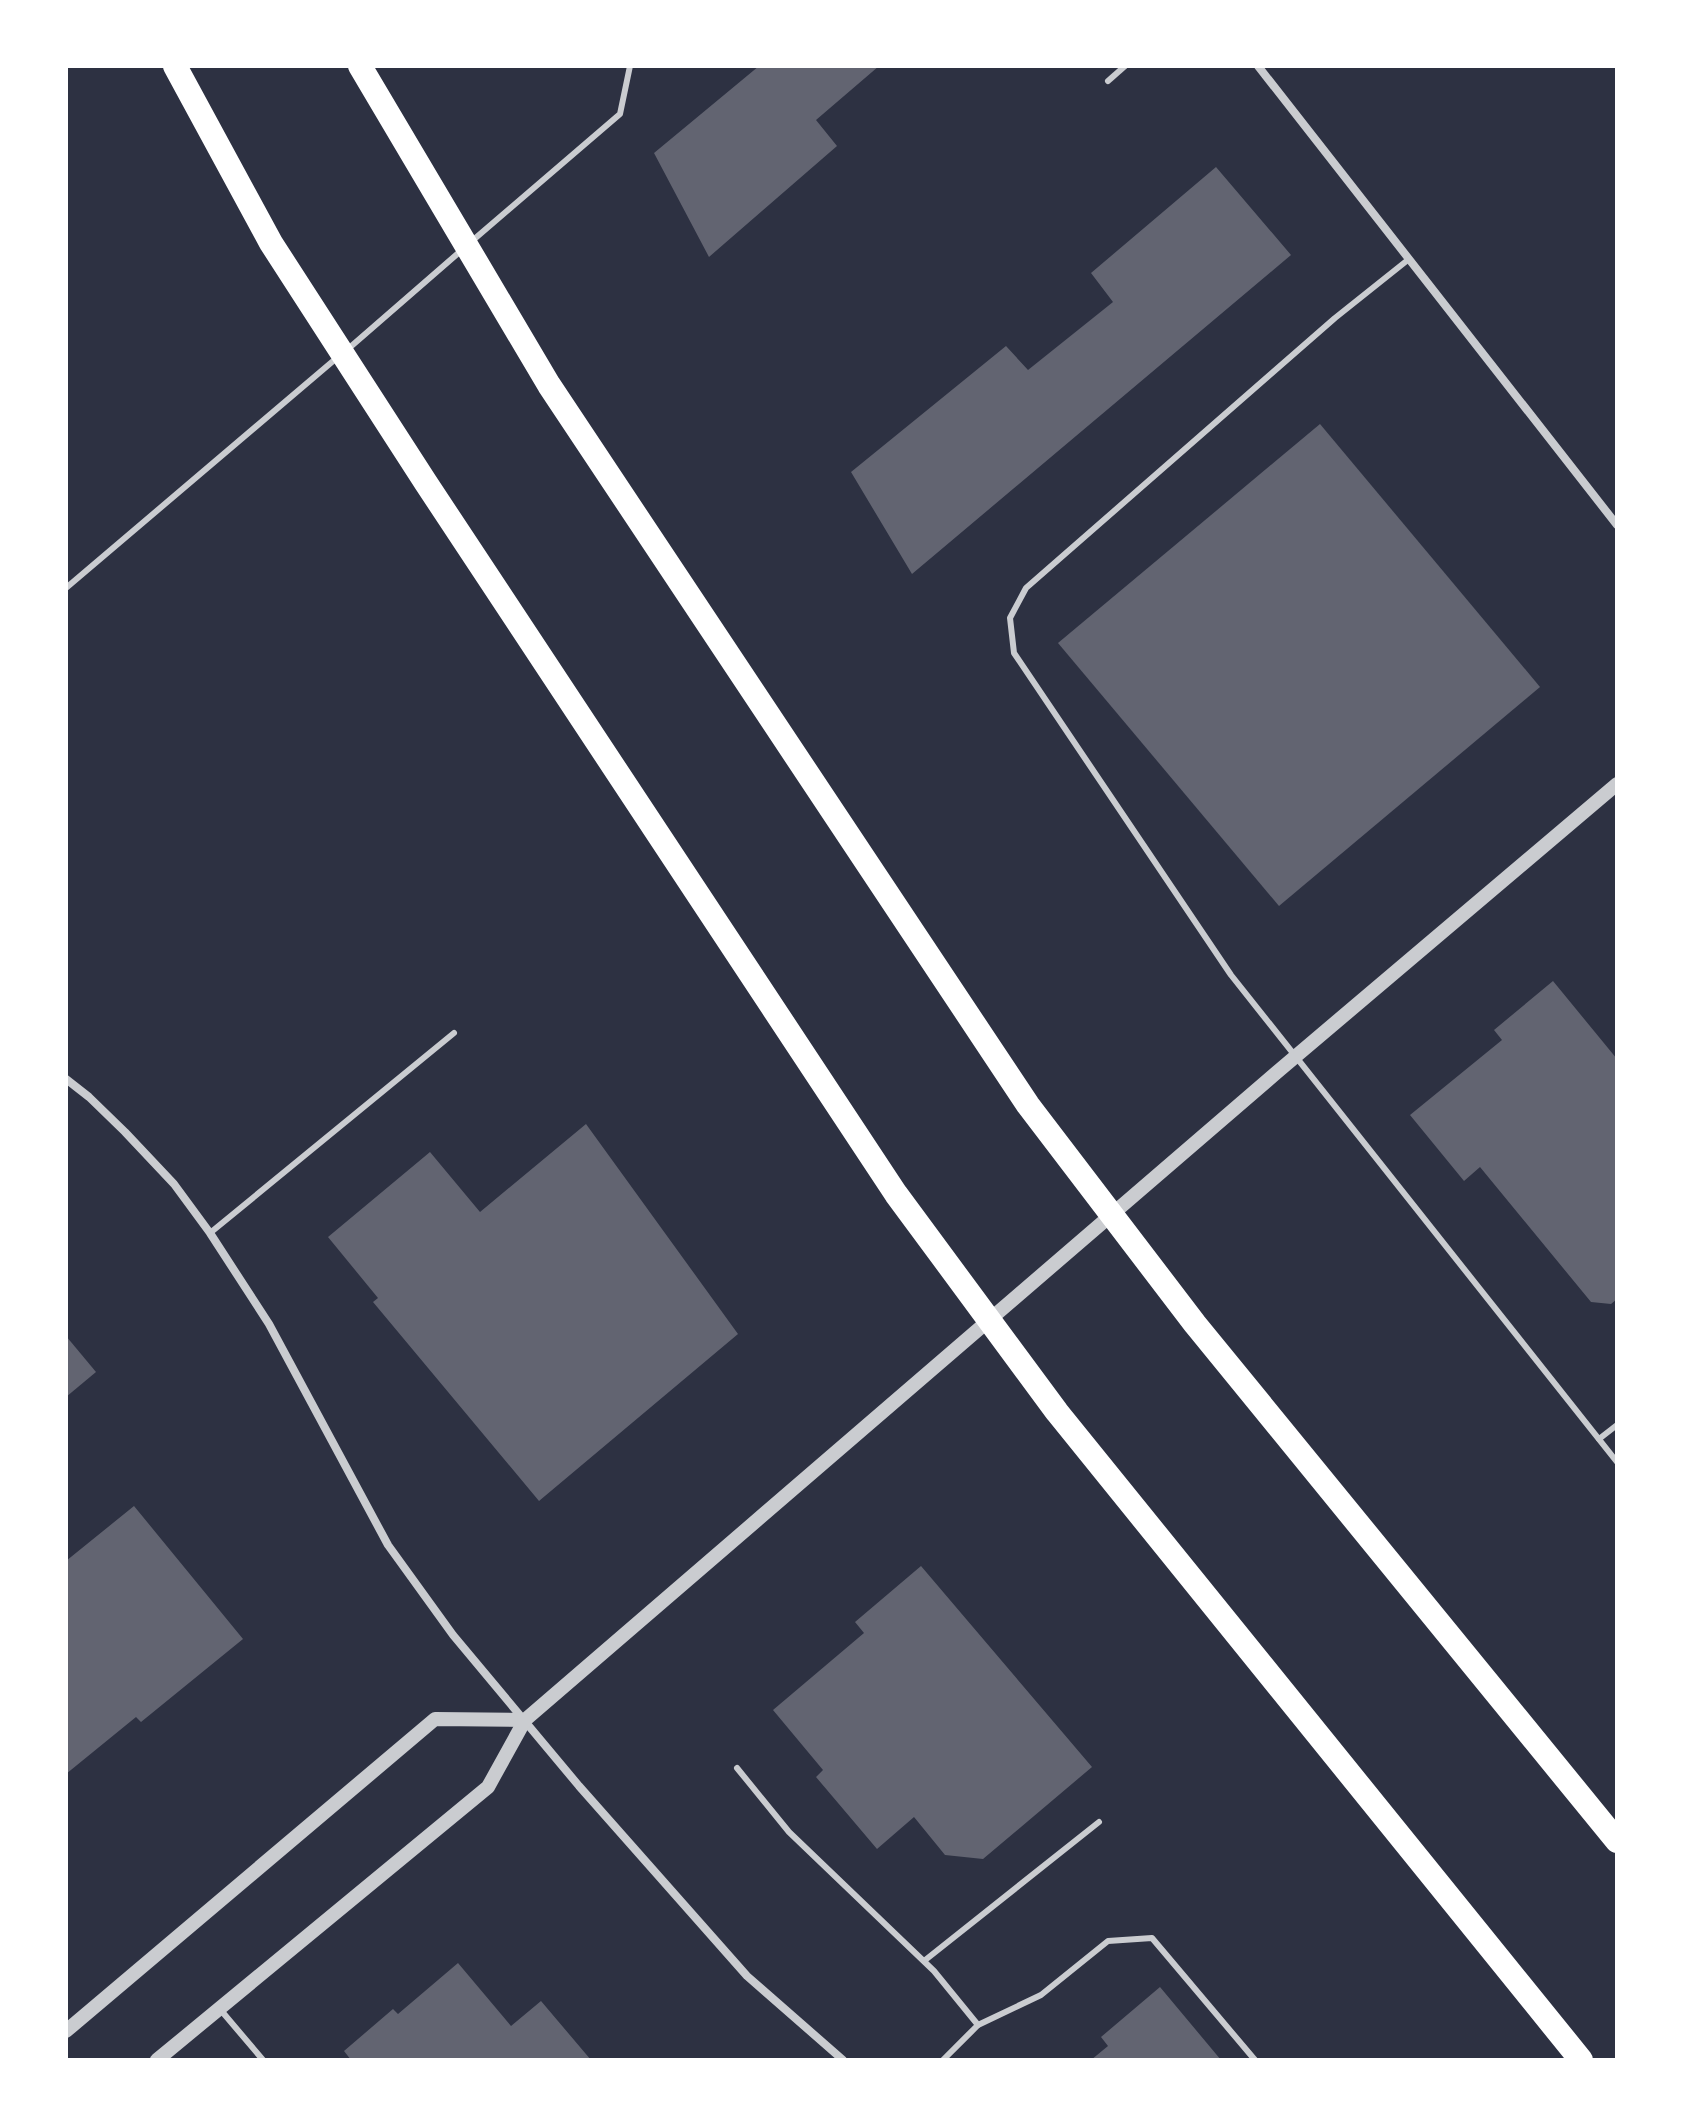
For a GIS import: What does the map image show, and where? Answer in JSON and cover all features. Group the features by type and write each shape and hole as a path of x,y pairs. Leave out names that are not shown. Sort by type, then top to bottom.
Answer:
{"highway":[{"path":"175,66 271,243 896,1194 1057,1412 1581,2060"},
{"path":"360,66 549,385 1028,1105 1195,1324 1617,1841"}],"street":[{"path":"1258,66 1617,525"},
{"path":"157,2060 488,1787 525,1720 1617,784"},
{"path":"66,1079 89,1097 174,1184 210,1233 269,1324 388,1545 453,1635 579,1786 747,1976 843,2060"},
{"path":"66,2031 435,1719 525,1720"}],"lane":[{"path":"66,588 620,114 630,66"},
{"path":"1108,81 1125,66"},
{"path":"1409,259 1335,318 1026,588 1010,618 1014,653 1231,975 1617,1462"},
{"path":"210,1233 454,1033"},
{"path":"1599,1439 1617,1425"},
{"path":"737,1768 789,1832 924,1961 978,2025"},
{"path":"924,1961 1099,1822"},
{"path":"943,2060 978,2025 1041,1995 1108,1941 1152,1938 1255,2060"},
{"path":"219,2008 263,2060"}],"building":[{"path":"759,66 879,66 816,120 837,146 709,257 654,153"},
{"path":"1216,167 1291,255 912,574 851,472 1006,346 1028,370 1113,302 1091,273"},
{"path":"1320,424 1540,687 1279,906 1058,643"},
{"path":"1553,981 1617,1059 1617,1299 1611,1304 1591,1302 1480,1167 1464,1181 1410,1115 1502,1040 1494,1030"},
{"path":"586,1124 738,1334 539,1501 373,1302 378,1298 328,1237 430,1152 480,1212"},
{"path":"66,1336 96,1372 66,1397"},
{"path":"134,1506 243,1639 141,1722 136,1717 66,1774 66,1561"},
{"path":"921,1566 1092,1767 983,1859 945,1855 914,1817 877,1849 816,1777 823,1770 773,1710 864,1633 855,1622"},
{"path":"458,1963 511,2026 541,2001 591,2060 351,2060 344,2051 393,2009 398,2014"},
{"path":"1160,1987 1221,2060 1091,2060 1108,2046 1101,2037"}]}
